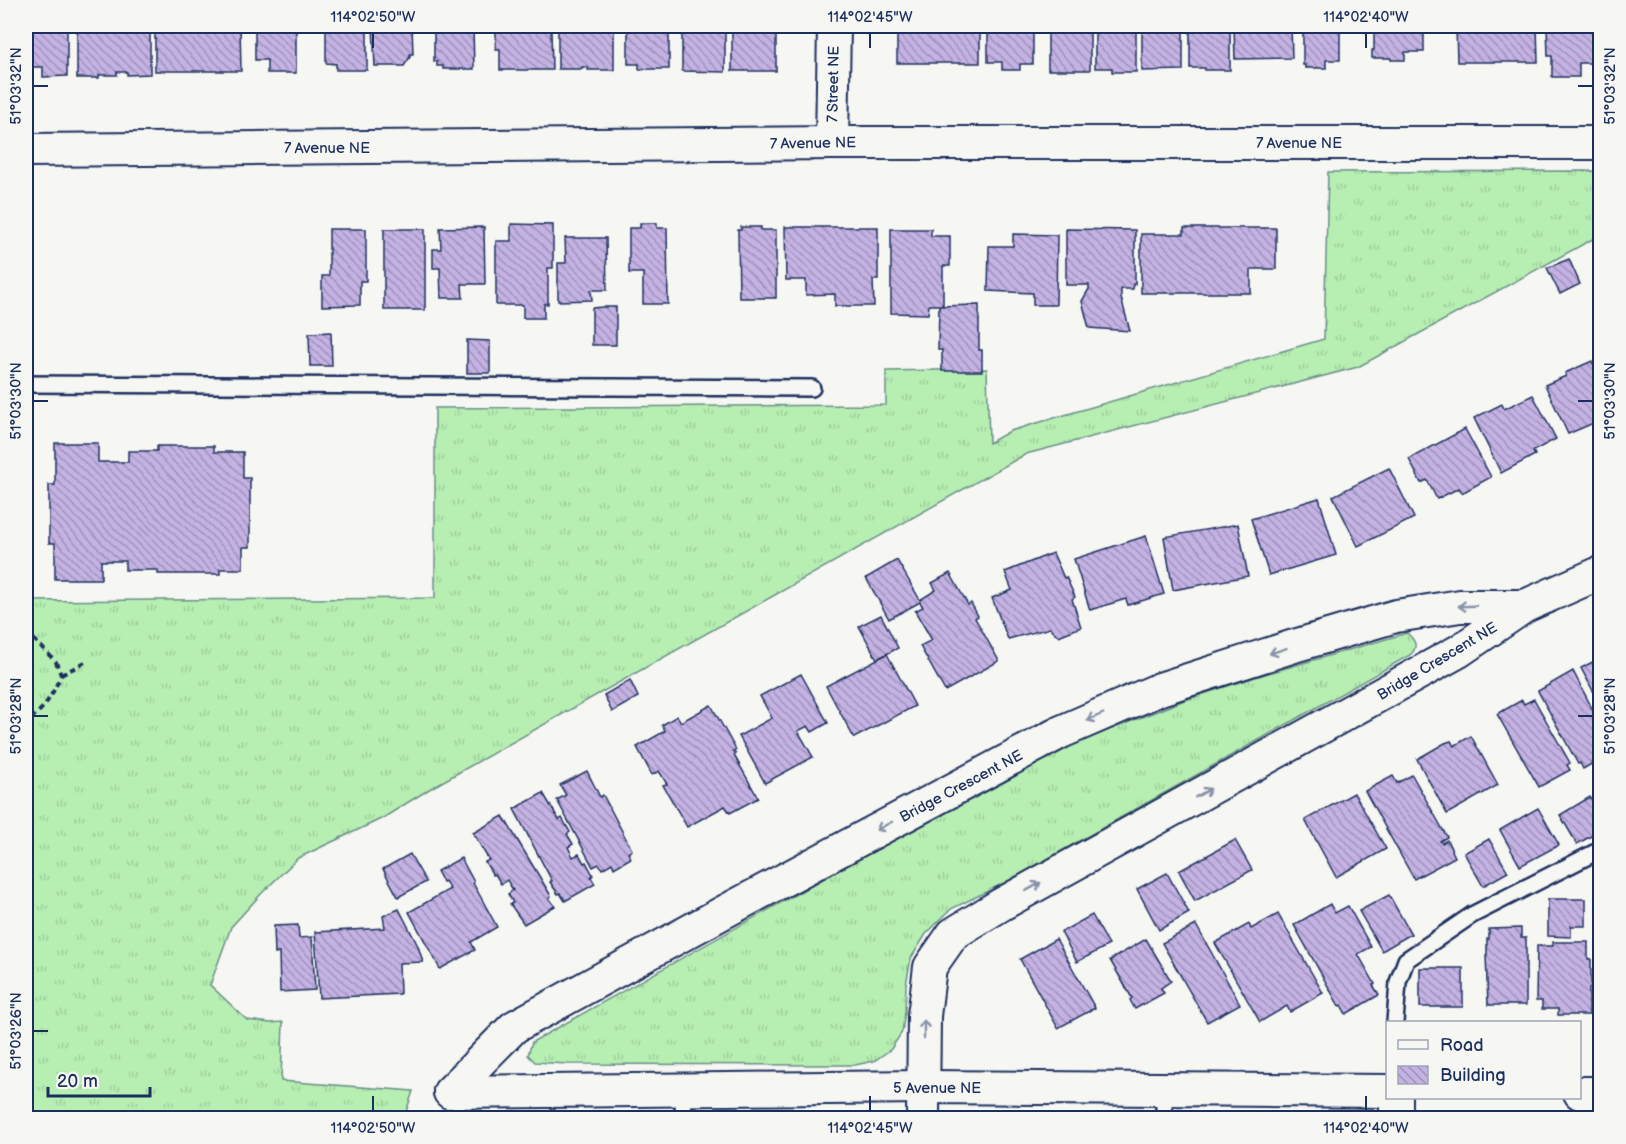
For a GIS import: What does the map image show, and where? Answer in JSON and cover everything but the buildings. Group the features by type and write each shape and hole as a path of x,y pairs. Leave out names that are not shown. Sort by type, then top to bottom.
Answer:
{"street":[{"name":"7 Street NE","path":"832,143 834,26"},
{"name":"7 Avenue NE","path":"26,150 832,143 1600,143"},
{"name":"Bridge Crescent NE","path":"924,1088 924,1016 930,967 953,934 1012,898 1459,651 1526,606 1600,573"},
{"name":"Bridge Crescent NE","path":"450,1105 514,1027 1061,732 1160,689 1396,616 1460,606 1526,606"},
{"name":"5 Avenue NE","path":"450,1105 683,1104 924,1088 1164,1104 1386,1091"},
{"path":"923,1119 924,1088"},
{"path":"1581,1093 1600,1093"},
{"path":"1396,1099 1396,1119"}],"lane":[{"path":"26,384 812,388"},
{"path":"1395,1021 1398,982 1406,960 1472,915 1600,850"}],"path":[{"path":"26,631 56,662 61,675"},
{"path":"26,721 33,717 52,697 61,675 85,662"}],"green space":[{"path":"1600,171 1600,235 1358,367 1026,454 431,788 383,818 298,858 231,927 210,985 247,1020 283,1022 281,1081 413,1091 404,1118 26,1118 26,601 435,598 435,408 886,405 886,371 987,369 989,443 1010,431 1324,339 1328,172"},
{"path":"1407,633 1415,644 1410,655 1006,882 951,909 926,934 911,958 906,984 902,1032 891,1049 874,1061 855,1065 568,1064 535,1062 528,1055 532,1042 968,798 1074,744 1182,701 1255,677"}]}
